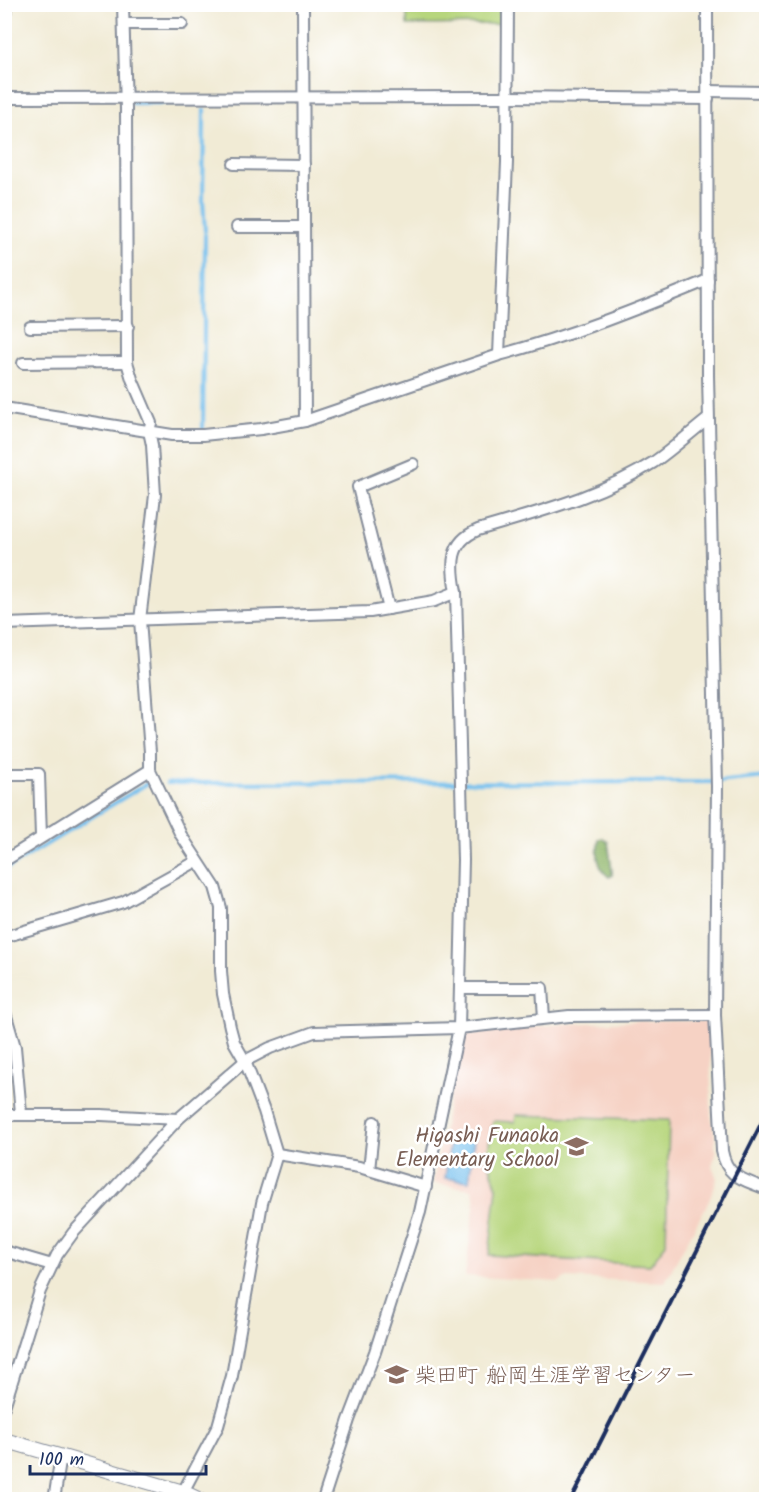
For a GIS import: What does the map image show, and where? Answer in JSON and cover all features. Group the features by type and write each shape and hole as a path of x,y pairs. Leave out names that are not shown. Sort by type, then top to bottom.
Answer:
{"street":[{"path":"123,4 126,109 127,362 151,423 149,431 155,495 140,620 150,770 181,835 215,887 221,908 220,951 223,994 234,1042 245,1061 277,1154 262,1203 232,1377 218,1426 183,1492"},
{"path":"303,4 305,421"},
{"path":"499,355 508,97 508,4"},
{"path":"707,4 708,419 716,781 715,1015 724,1164 735,1175 766,1189"},
{"path":"125,24 182,24"},
{"path":"4,98 303,99 708,95 766,92"},
{"path":"234,164 304,165"},
{"path":"237,227 304,226"},
{"path":"4,408 172,435 203,435 261,429 305,421 499,355 530,347 653,303 708,280"},
{"path":"30,327 128,326"},
{"path":"23,363 127,362"},
{"path":"323,1500 375,1352 420,1212 459,1028 463,903 456,592 452,570 457,547 470,534 597,492 655,461 708,419"},
{"path":"388,609 358,487 413,464"},
{"path":"4,624 370,612 434,601 456,592"},
{"path":"4,861 150,770"},
{"path":"4,774 39,774 41,837"},
{"path":"4,937 123,902 197,861"},
{"path":"460,988 542,988 544,1018"},
{"path":"4,1009 15,1047 21,1113"},
{"path":"4,1407 40,1291 52,1265 73,1233 178,1119 245,1061 270,1048 314,1032 459,1028 569,1016 715,1015"},
{"path":"4,1115 21,1113 178,1119"},
{"path":"369,1170 374,1122"},
{"path":"277,1154 345,1164 426,1187"},
{"path":"4,1251 52,1265"},
{"path":"4,1440 183,1492 200,1500"},
{"path":"54,1500 61,1456"}],"shaded area":[{"name":"Higashi Funaoka Elementary School","path":"710,1021 711,1115 715,1137 715,1157 712,1165 717,1179 709,1201 665,1282 565,1278 559,1282 465,1276 475,1200 472,1189 433,1183 462,1035 564,1024"}],"green space":[{"path":"407,5 500,5 500,24 407,25"},
{"path":"602,838 608,842 612,871 609,877 598,860 599,839"},
{"path":"516,1115 669,1120 666,1244 650,1265 489,1255 497,1188 487,1156 493,1121 515,1122"}],"water":[{"path":"451,1136 474,1139 469,1181 445,1178"}],"waterway":[{"path":"132,103 196,103"},
{"path":"204,110 205,231"},
{"path":"203,430 205,235"},
{"path":"167,783 716,782 766,777"},
{"path":"4,870 148,783"}],"railway":[{"path":"571,1500 766,1114"}],"place":[{"name":"Higashi Funaoka Elementary School","path":"577,1147"},
{"name":"柴田町 船岡生涯学習センター","path":"397,1375"}]}
